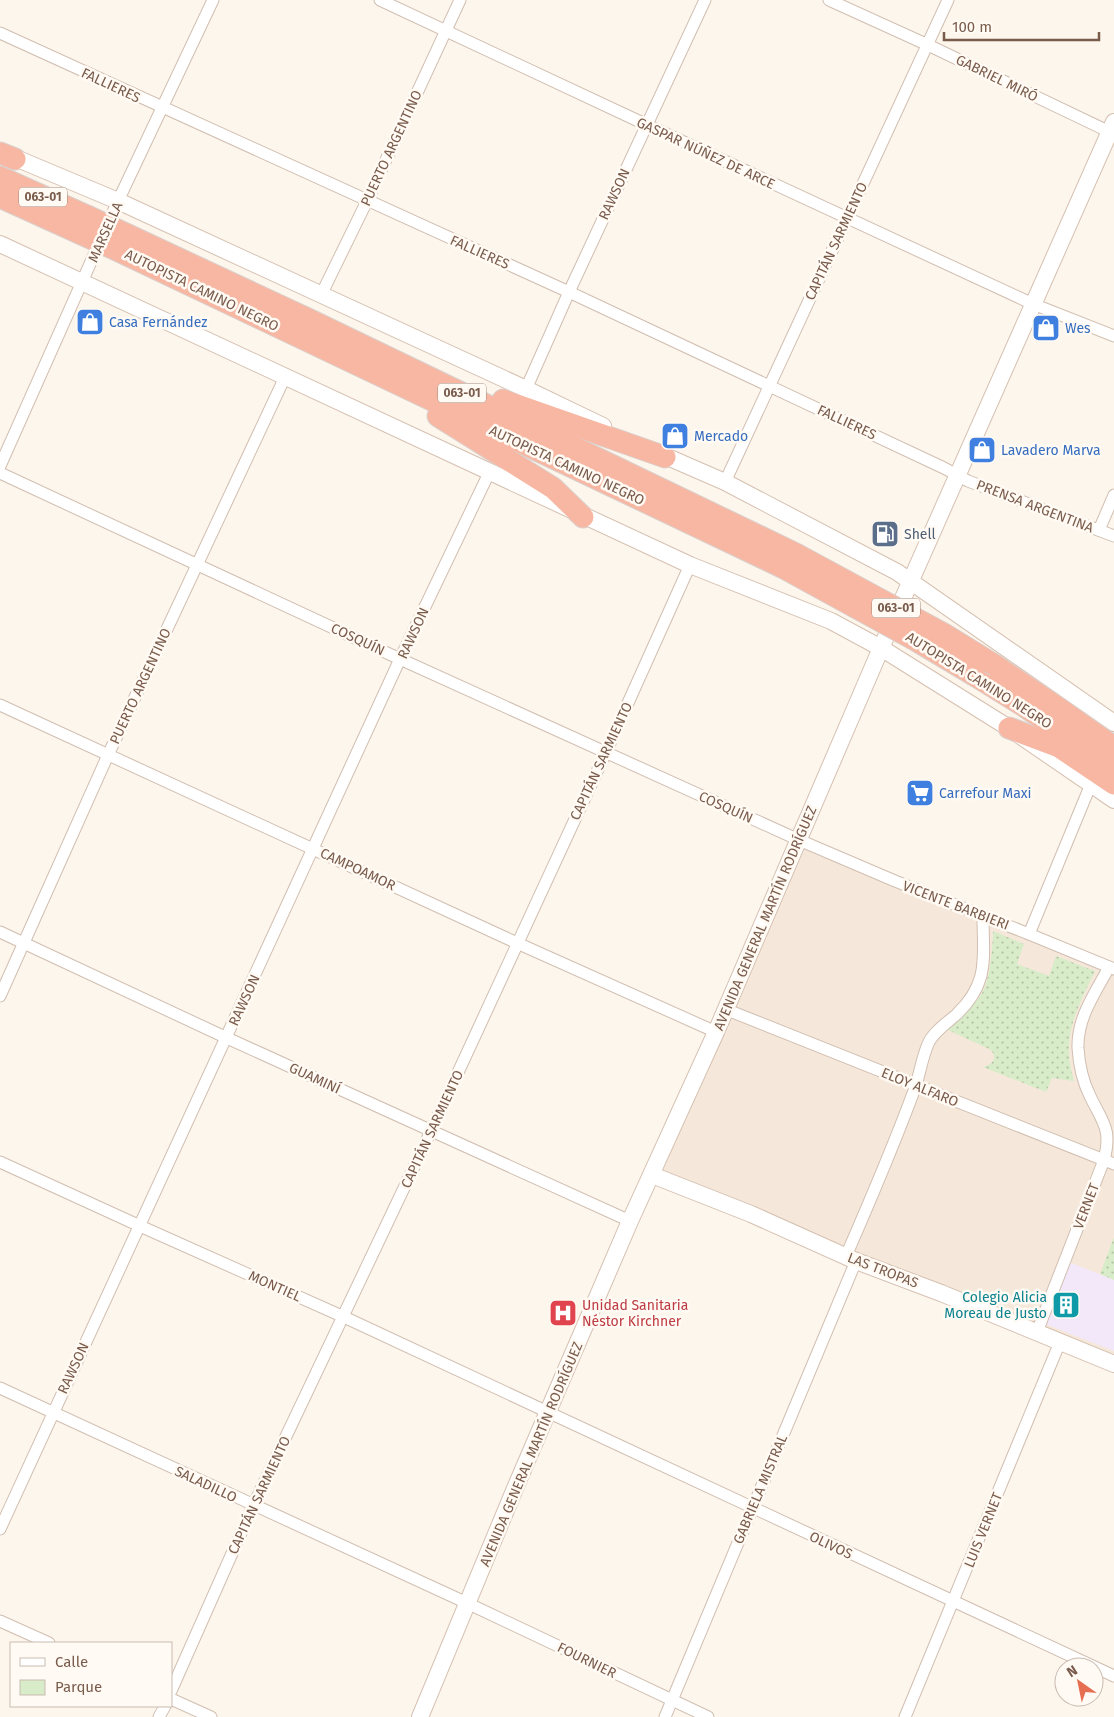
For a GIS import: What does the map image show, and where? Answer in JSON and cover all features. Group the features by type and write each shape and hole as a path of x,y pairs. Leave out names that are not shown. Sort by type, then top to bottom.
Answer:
{"highway":[{"name":"AUTOPISTA CAMINO NEGRO","path":"0,177 82,224 310,320 788,560 1024,706 1114,769"},
{"name":"AUTOPISTA CAMINO NEGRO","path":"0,197 82,224"},
{"name":"AUTOPISTA CAMINO NEGRO","path":"124,243 362,367 788,560 944,634 996,666 1114,747"},
{"path":"310,320 361,338 465,386 666,457"},
{"path":"362,367 553,488 583,517"},
{"path":"1009,728 1059,747 1114,784"}],"street":[{"name":"MARSELLA","path":"0,466 118,201 212,0"},
{"name":"GASPAR NÚÑEZ DE ARCE","path":"380,0 646,126 1033,304 1114,336"},
{"name":"PUERTO ARGENTINO","path":"321,295 367,201 460,0"},
{"name":"RAWSON","path":"526,389 705,0"},
{"name":"GABRIEL MIRÓ","path":"829,0 1112,130"},
{"name":"CAPITÁN SARMIENTO","path":"724,482 948,0"},
{"name":"FALLIERES","path":"0,33 569,292 958,475"},
{"name":"AVENIDA GENERAL MARTÍN RODRÍGUEZ","path":"420,1717 630,1221 716,1032 881,648 1112,130"},
{"path":"5,154 118,201 526,389 666,457 724,482 874,559 911,580 1114,724"},
{"path":"0,244 583,517 690,565 831,621 881,648 1009,728 1114,800"},
{"name":"PUERTO ARGENTINO","path":"0,996 25,944 108,755 285,378"},
{"name":"COSQUÍN","path":"0,473 400,659 799,840"},
{"name":"RAWSON","path":"0,1529 400,659 489,473"},
{"name":"PRENSA ARGENTINA","path":"958,475 968,481 1114,536"},
{"path":"1100,530 1114,495"},
{"name":"CAPITÁN SARMIENTO","path":"172,1689 253,1506 431,1131 690,565"},
{"name":"CAMPOAMOR","path":"0,705 517,943 716,1032"},
{"path":"1029,934 1091,784"},
{"name":"VICENTE BARBIERI","path":"799,840 895,881 1112,968"},
{"name":"GABRIELA MISTRAL","path":"664,1717 752,1508 851,1259 874,1191 916,1085 922,1058 929,1041 971,1000 976,990 983,967 983,916"},
{"name":"GUAMINÍ","path":"0,932 227,1038 630,1221"},
{"name":"VERNET","path":"1037,1332 1109,1162 1107,1131 1082,1073 1078,1047 1081,1024 1087,1006 1112,968"},
{"name":"ELOY ALFARO","path":"725,1009 1109,1162"},
{"name":"MONTIEL","path":"0,1162 344,1317 548,1413"},
{"name":"LAS TROPAS","path":"652,1175 751,1214 851,1259 1114,1364"},
{"name":"LUIS VERNET","path":"905,1717 1060,1342"},
{"name":"SALADILLO","path":"0,1388 467,1603"},
{"name":"OLIVOS","path":"548,1413 1114,1676"},
{"name":"FOURNIER","path":"467,1603 708,1717"},
{"path":"0,1621 47,1642"},
{"path":"172,1699 211,1717"}],"shaded area":[{"path":"799,840 1114,969 1114,1364 652,1175"},
{"name":"Colegio Alicia Moreau de Justo","path":"1069,1262 1114,1280 1114,1351 1043,1323"}],"green space":[{"path":"993,931 1024,944 1017,964 1049,976 1056,956 1095,971 1073,1021 1069,1043 1069,1057 1074,1081 1052,1078 1046,1092 983,1067 989,1065 994,1059 991,1050 946,1029 972,1006 984,989 991,961"},
{"path":"1114,1237 1114,1280 1100,1274"}],"place":[{"name":"Casa Fernández","path":"90,322"},
{"name":"Wes","path":"1046,328"},
{"name":"Mercado","path":"675,436"},
{"name":"Lavadero Marva","path":"982,450"},
{"name":"Shell","path":"885,534"},
{"name":"Carrefour Maxi","path":"920,793"},
{"name":"Colegio Alicia Moreau de Justo","path":"1066,1305"},
{"name":"Unidad Sanitaria Néstor Kirchner","path":"563,1313"}]}
